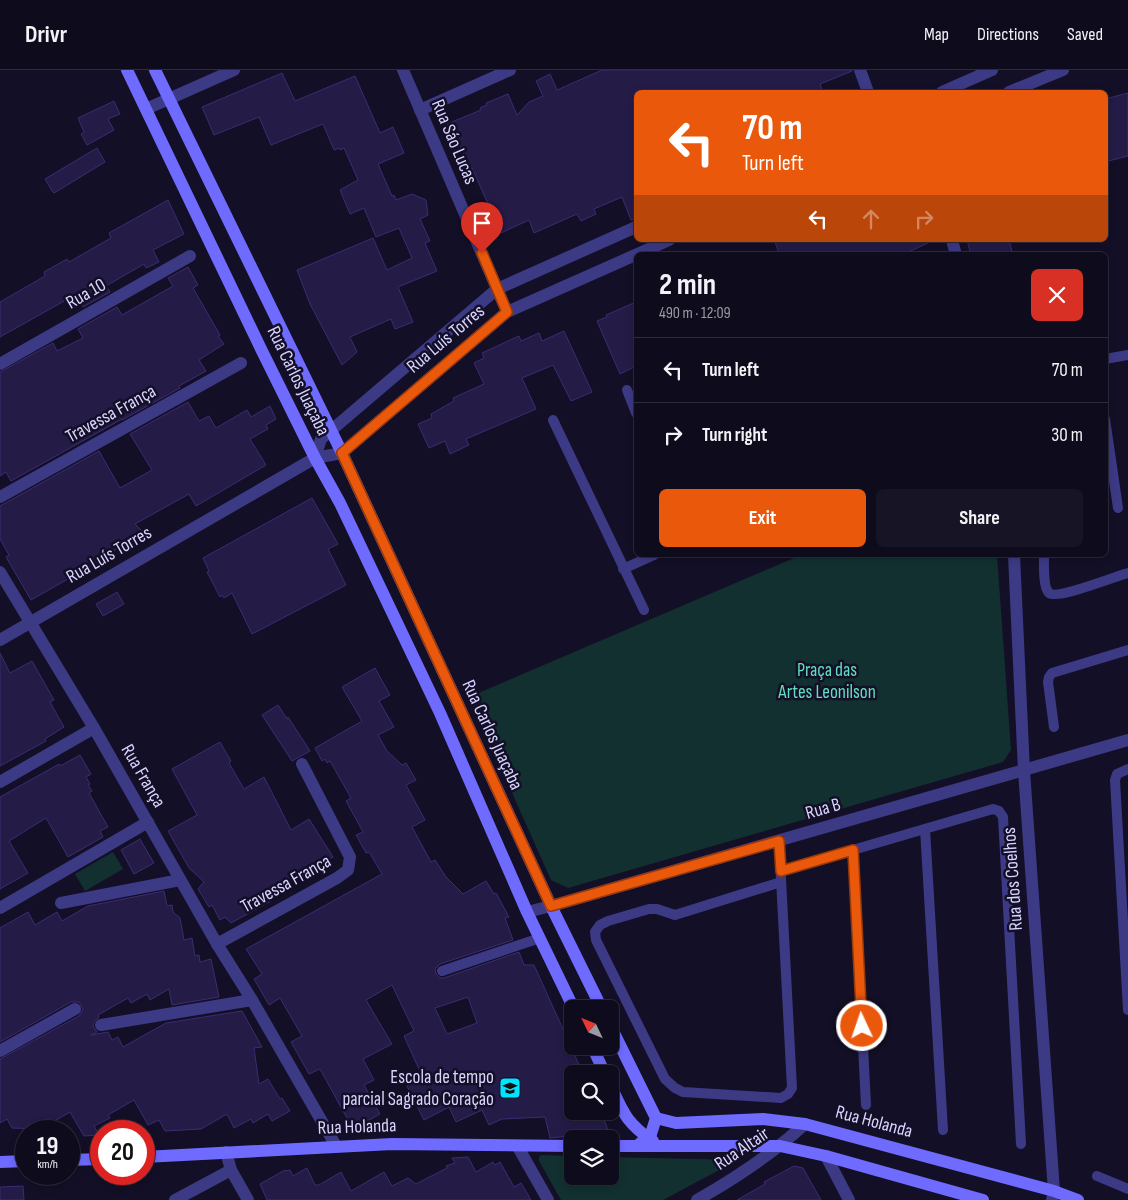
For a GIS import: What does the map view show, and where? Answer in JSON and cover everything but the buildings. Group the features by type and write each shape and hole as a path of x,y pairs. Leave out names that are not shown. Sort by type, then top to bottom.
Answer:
{"street":[{"name":"Rua Carlos Juaçaba","path":"127,70 315,458 340,503 440,713 527,912 570,1000"},
{"name":"Rua Carlos Juaçaba","path":"155,70 342,453 551,906 598,1000"},
{"path":"146,109 234,70"},
{"name":"Rua Sáo Lucas","path":"403,70 507,312"},
{"path":"420,110 510,70"},
{"path":"860,70 867,90"},
{"path":"947,90 992,70"},
{"path":"1014,90 1063,70"},
{"name":"Rua Luís Torres","path":"315,458 321,439 497,289 634,229"},
{"name":"Rua Luís Torres","path":"642,252 664,242"},
{"name":"Rua 10","path":"0,364 190,256"},
{"name":"Rua Luís Torres","path":"0,640 315,458 342,453 507,312 634,256"},
{"name":"Travessa França","path":"0,497 241,363"},
{"name":"Rua dos Coelhos","path":"1014,557 1024,771 1053,1195"},
{"name":"Rua França","path":"0,572 94,728 217,944 252,1000 336,1146"},
{"path":"0,782 94,728"},
{"name":"Rua B","path":"527,912 1128,740"},
{"name":"Travessa França","path":"217,944 337,878 348,870 350,857 302,764"},
{"path":"0,908 148,822"},
{"path":"61,903 180,880"},
{"path":"101,1025 252,1000"},
{"path":"0,1051 74,1009"},
{"path":"619,1043 656,1118 651,1134 637,1146"},
{"path":"619,1103 626,1118 662,1146"},
{"name":"Rua Holanda","path":"656,1118 676,1123 763,1120 805,1124 1053,1195 1078,1200"},
{"name":"Rua Altair","path":"699,1200 746,1171 780,1146 805,1124"},
{"name":"Rua Holanda","path":"155,1156 392,1144 564,1146"},
{"path":"619,1146 780,1146 826,1156 983,1200"},
{"path":"518,1147 548,1200"},
{"path":"226,1152 231,1170 248,1200"},
{"path":"826,1156 849,1200"},
{"path":"0,1161 15,1161"},
{"path":"175,1200 231,1170"}],"lane":[{"path":"1108,359 1128,355"},
{"path":"627,390 634,408"},
{"path":"552,420 644,610"},
{"path":"1108,440 1118,508"},
{"path":"623,569 650,557"},
{"path":"1044,557 1046,587 1048,593 1052,595 1066,593 1128,572"},
{"path":"1054,727 1048,682 1052,673 1128,650"},
{"path":"1128,769 1117,774 1115,780 1125,911 1128,1010"},
{"path":"781,871 993,809 999,811 1003,816 1021,1144"},
{"path":"924,829 943,1130"},
{"path":"779,841 792,1088 788,1094 781,1098 683,1092 665,1079 596,940 595,932 600,925 608,921 649,909 657,909 675,915 781,882"},
{"path":"853,850 866,1105"},
{"path":"442,971 540,938"},
{"path":"1097,1176 1128,1189"}],"green space":[{"name":"Praça das Artes Leonilson","path":"796,557 997,557 1011,750 1003,762 568,888 551,880 469,697"},
{"path":"113,852 123,869 85,891 75,874"},
{"path":"541,1155 564,1156 564,1185 619,1185 619,1157 738,1160 663,1200 561,1200 539,1161"}],"place":[{"name":"Escola de tempo parcial Sagrado Coração","path":"510,1088"}],"route":[{"path":"482,253 507,312 342,453 361,498 551,906 779,841 781,871 853,850 862,1026"}]}
